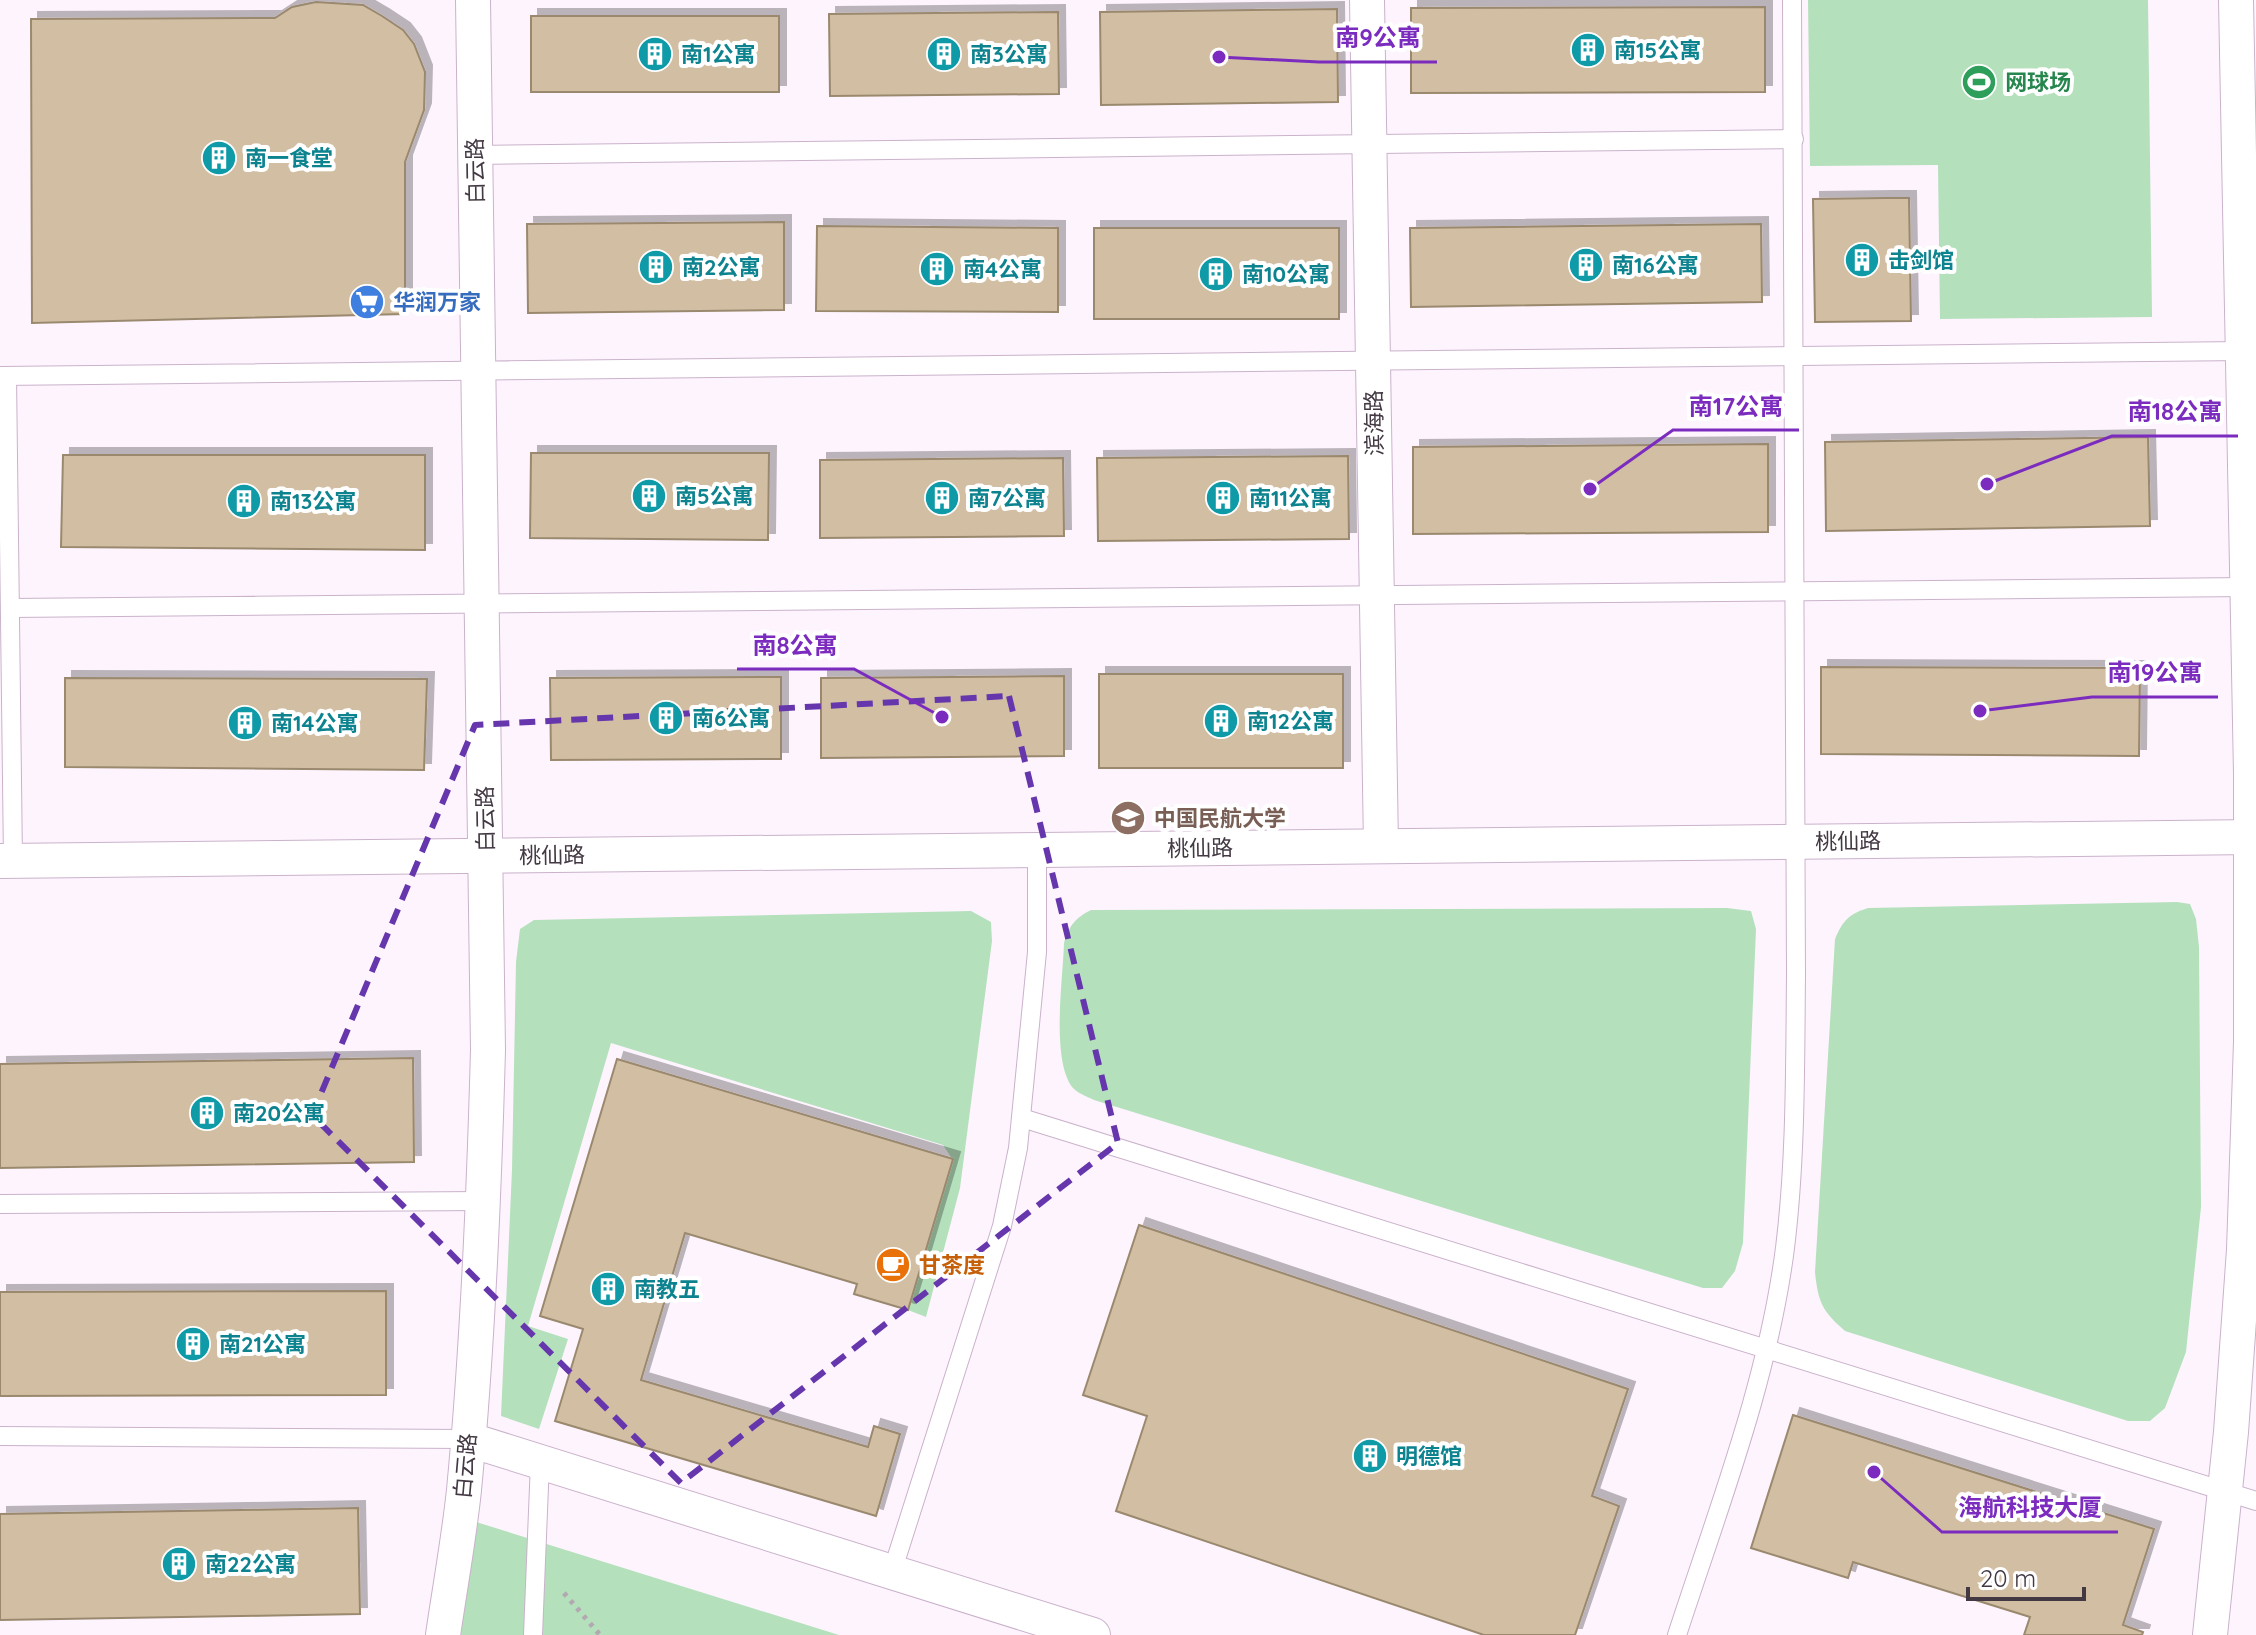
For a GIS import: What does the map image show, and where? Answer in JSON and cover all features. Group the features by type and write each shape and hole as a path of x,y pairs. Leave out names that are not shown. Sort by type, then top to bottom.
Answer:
{"street":[{"name":"白云路","path":"443,1635 463,1492 483,1201 488,1050 473,0"},
{"name":"滨海路","path":"1367,0 1381,846"},
{"path":"2210,1635 2240,1496 2251,1042 2254,837 2236,0"},
{"name":"桃仙路","path":"6,861 2254,837"},
{"path":"467,1439 1093,1635"}],"lane":[{"path":"1677,1635 1750,1408 1785,1248 1794,1105 1796,842 1792,0"},
{"path":"475,155 1794,139"},
{"path":"6,861 10,608 4,376 2243,351"},
{"path":"10,608 2248,587"},
{"path":"892,1572 1002,1226 1018,1148 1037,952 1037,850"},
{"path":"1022,1118 2240,1496"},
{"path":"0,1204 483,1201"},
{"path":"0,1436 467,1439"},
{"path":"533,1635 540,1462"}],"path":[{"path":"536,1561 600,1635"}],"highlighted area":[{"path":"1009,696 1118,1143 681,1483 312,1115 475,725"}],"green space":[{"name":"网球场","path":"1808,0 2148,0 2152,317 1940,319 1938,165 1810,166"},
{"path":"2190,904 2196,919 2199,947 2201,1207 2186,1352 2165,1408 2150,1421 2128,1421 1845,1331 1822,1305 1815,1272 1835,939 1844,922 1851,915 1868,908"},
{"path":"1727,908 1751,911 1756,929 1743,1243 1735,1271 1722,1288 1703,1288 1094,1100 1074,1089 1066,1074 1060,1038 1064,943 1073,923 1091,910"},
{"path":"971,911 991,922 992,941 960,1188 926,1317 908,1310 953,1160 943,1145 611,1043 528,1326 568,1339 539,1429 501,1416 512,1170 516,962 520,929 534,920"},
{"path":"473,1521 839,1635 461,1635"}],"building":[{"name":"南一食堂","path":"316,2 363,5 382,16 403,30 414,44 425,72 424,110 405,162 405,314 32,323 31,19 275,18 292,7"},
{"name":"南15公寓","path":"1765,7 1765,92 1411,93 1411,8"},
{"path":"1337,9 1338,102 1101,105 1100,12"},
{"name":"南3公寓","path":"1058,12 1059,94 830,96 829,14"},
{"name":"南1公寓","path":"531,16 779,16 779,92 531,92"},
{"name":"击剑馆","path":"1909,198 1911,321 1815,322 1813,199"},
{"name":"南2公寓","path":"784,222 784,310 528,313 527,224"},
{"name":"南16公寓","path":"1761,224 1762,302 1411,307 1410,228"},
{"name":"南4公寓","path":"817,226 1058,228 1058,312 816,311"},
{"name":"南10公寓","path":"1094,228 1339,228 1339,319 1094,319"},
{"path":"2148,437 2150,526 1826,531 1825,442"},
{"path":"1768,444 1768,532 1413,534 1413,447"},
{"name":"南5公寓","path":"531,453 769,453 768,540 530,538"},
{"name":"南13公寓","path":"63,455 425,455 425,550 61,547"},
{"name":"南11公寓","path":"1348,456 1349,539 1098,541 1097,458"},
{"name":"南7公寓","path":"1063,458 1064,536 820,538 820,460"},
{"path":"1821,667 2140,668 2139,756 1821,754"},
{"name":"南12公寓","path":"1099,674 1343,674 1343,768 1099,768"},
{"path":"1064,676 1064,756 821,758 821,678"},
{"name":"南6公寓","path":"781,677 781,759 551,760 550,678"},
{"name":"南14公寓","path":"65,678 427,679 424,770 65,767"},
{"name":"南20公寓","path":"413,1058 414,1162 0,1168 0,1064"},
{"name":"南教五","path":"617,1059 953,1159 908,1310 854,1294 857,1284 685,1233 641,1380 868,1447 874,1426 900,1434 876,1516 555,1421 583,1329 540,1316"},
{"name":"明德馆","path":"1139,1225 1628,1389 1592,1496 1619,1506 1575,1635 1484,1635 1116,1511 1147,1416 1083,1395"},
{"name":"南21公寓","path":"386,1291 386,1395 0,1396 0,1292"},
{"path":"1793,1415 2154,1529 2123,1625 2143,1632 2142,1635 2024,1635 2030,1617 1853,1562 1848,1578 1751,1548"},
{"name":"南22公寓","path":"358,1508 360,1614 0,1620 0,1514"}],"place":[{"name":"南15公寓","path":"1588,50"},
{"name":"南1公寓","path":"655,54"},
{"name":"南3公寓","path":"944,54"},
{"name":"南9公寓","path":"1219,57"},
{"name":"网球场","path":"1979,82"},
{"name":"南一食堂","path":"219,158"},
{"name":"击剑馆","path":"1862,260"},
{"name":"南16公寓","path":"1586,265"},
{"name":"南2公寓","path":"656,267"},
{"name":"南4公寓","path":"937,269"},
{"name":"南10公寓","path":"1216,274"},
{"name":"华润万家","path":"367,302"},
{"name":"南18公寓","path":"1987,484"},
{"name":"南17公寓","path":"1590,489"},
{"name":"南5公寓","path":"649,496"},
{"name":"南7公寓","path":"942,498"},
{"name":"南11公寓","path":"1223,498"},
{"name":"南13公寓","path":"244,501"},
{"name":"南19公寓","path":"1980,711"},
{"name":"南8公寓","path":"942,717"},
{"name":"南6公寓","path":"666,718"},
{"name":"南12公寓","path":"1221,721"},
{"name":"南14公寓","path":"245,723"},
{"name":"中国民航大学","path":"1128,818"},
{"name":"南20公寓","path":"207,1113"},
{"name":"甘茶度","path":"893,1265"},
{"name":"南教五","path":"608,1289"},
{"name":"南21公寓","path":"193,1344"},
{"name":"明德馆","path":"1370,1456"},
{"name":"海航科技大厦","path":"1874,1472"},
{"name":"南22公寓","path":"179,1564"}]}
